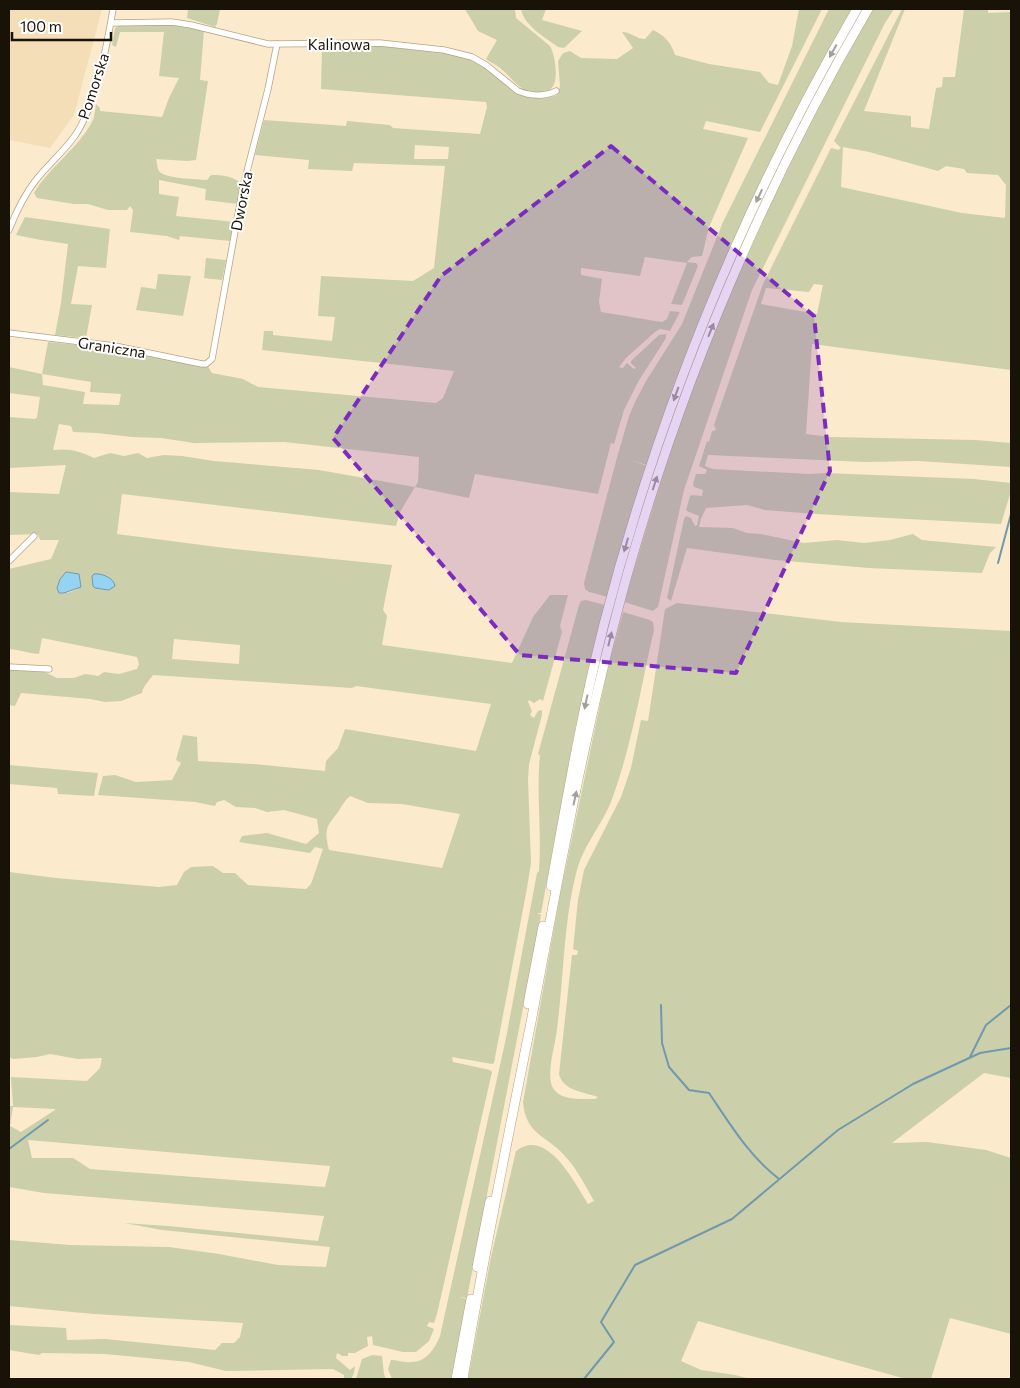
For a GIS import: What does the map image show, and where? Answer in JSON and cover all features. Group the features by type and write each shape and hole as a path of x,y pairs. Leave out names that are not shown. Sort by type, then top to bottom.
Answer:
{"main road":[{"path":"456,1379 574,757 593,669 620,566 666,422 722,278 790,132 857,9"},
{"path":"463,1379 558,880 594,707 628,572 681,408 734,275 802,128 868,9"}],"street":[{"name":"Pomorska","path":"9,230 16,211 26,194 75,136 84,118 95,88 113,9"},
{"name":"Kalinowa","path":"111,23 181,24 268,44 380,43 444,50 472,57 486,64 524,94 545,95 556,91"},
{"name":"Dworska","path":"212,359 243,187 277,44"},
{"name":"Graniczna","path":"9,333 115,346 202,364 206,364 212,359"},
{"path":"9,561 34,536"},
{"path":"9,667 49,669"}],"highlighted area":[{"path":"611,146 814,316 830,471 736,673 520,655 333,438 441,276"}],"shaded area":[{"path":"9,9 102,9 74,115 50,148 9,140"}],"green space":[{"path":"188,9 220,9 217,24 215,27 187,18"},
{"path":"465,9 515,9 516,18 550,46 552,50 556,73 553,86 542,93 527,91 517,85 499,67 486,59 497,40 478,31"},
{"path":"521,9 546,9 542,20 582,31 564,48 558,47 526,21"},
{"path":"799,9 822,9 760,132 706,121 703,129 748,138 709,227 702,256 692,257 687,262 696,263 698,266 682,305 671,304 687,263 645,257 640,276 581,268 581,275 602,279 599,302 601,312 662,322 667,319 670,311 680,312 670,331 660,329 655,332 626,358 619,367 623,368 627,363 634,369 636,368 631,361 659,335 666,334 666,338 638,382 624,410 614,444 611,443 598,494 475,474 469,498 415,487 400,512 396,526 122,494 117,534 225,548 392,565 383,610 387,616 382,645 512,663 533,617 550,595 568,595 560,626 562,632 543,701 540,699 534,703 529,700 528,702 532,711 530,715 534,718 538,711 542,710 529,764 531,863 494,1063 452,1057 453,1062 492,1072 437,1314 434,1323 429,1322 427,1326 434,1329 429,1341 416,1352 403,1352 373,1345 372,1336 367,1337 368,1346 355,1353 348,1353 348,1356 342,1356 337,1353 336,1358 350,1370 355,1366 351,1379 344,1379 344,1375 333,1369 226,1371 189,1362 105,1354 42,1353 39,1355 9,1350 9,1325 66,1328 67,1340 105,1339 215,1350 222,1343 234,1343 240,1337 243,1323 94,1314 9,1306 9,1240 70,1245 169,1247 278,1265 326,1267 330,1247 162,1230 124,1223 318,1241 324,1216 44,1193 9,1187 9,1106 13,1106 11,1077 87,1081 100,1068 102,1058 78,1059 50,1054 13,1059 9,1057 9,872 159,887 177,885 184,872 191,867 213,866 223,873 235,873 248,885 306,889 311,884 323,849 315,847 310,853 239,842 242,836 267,833 306,844 319,833 317,819 284,810 267,812 255,808 236,807 224,800 217,802 215,806 195,802 98,795 103,776 115,775 136,782 172,780 181,763 176,760 183,735 197,737 198,761 325,771 326,761 338,748 345,729 476,751 491,704 356,686 352,688 153,675 142,693 121,701 105,702 21,693 15,706 9,705 9,670 45,672 57,678 74,678 85,674 98,676 104,672 119,674 137,669 139,664 137,657 42,638 39,654 9,649 9,569 51,559 59,540 40,540 38,534 9,535 9,492 59,494 66,465 9,468 9,417 35,419 37,417 40,397 9,393 9,367 42,374 48,342 129,350 207,365 212,373 243,379 258,387 436,403 443,398 454,371 262,350 264,331 273,331 273,335 332,341 335,317 318,316 321,276 413,281 434,268 445,166 354,163 352,171 308,169 309,160 255,155 264,120 346,126 347,121 390,125 393,128 480,134 487,107 486,102 321,89 322,50 338,47 384,46 439,51 482,62 531,97 548,98 557,95 560,86 558,61 563,53 570,51 581,58 617,59 633,48 622,32 645,39 653,30 667,40 672,46 675,55 709,64 760,72 769,83 778,85 792,46","holes":["415,145 449,147 448,159 414,159","42,374 91,382 90,392 121,394 119,405 83,404 85,392 43,385","59,424 71,426 73,432 161,438 194,443 285,442 419,457 418,482 415,487 319,470 214,461 182,456 164,455 147,458 138,453 124,456 110,453 94,458 64,449 53,450","66,572 79,574 81,585 77,589 72,592 59,593 57,588 60,579","174,639 240,645 239,664 172,659","350,796 368,803 402,804 460,814 442,868 329,850 327,829","13,1107 55,1109 21,1132 10,1126","28,1140 330,1167 325,1187 90,1169 73,1158 32,1158"]},
{"path":"829,9 852,9 792,119 738,231 689,347 647,465 630,460 647,466 608,597 589,592 585,589 584,583 629,416 646,381 682,324 723,222"},
{"path":"873,9 894,9 885,23 752,290 684,490 658,607 653,611 624,602 676,435 725,308 794,156"},
{"path":"902,9 905,9 864,111 911,116 911,127 929,129 936,88 942,87 943,77 955,77 964,9 988,9 988,13 1011,12 1011,370 812,344 806,434 831,437 975,440 1011,443 1011,467 918,461 865,462 708,455 705,466 713,469 974,479 1011,483 1011,491 1001,524 815,514 765,510 747,505 706,508 699,527 733,528 747,533 804,543 837,540 864,543 890,540 913,534 922,540 996,547 990,553 982,573 869,568 775,560 687,548 671,601 667,598 684,519 686,516 691,518 695,526 697,525 699,516 686,510 690,496 702,496 703,490 694,487 693,484 696,474 705,474 707,470 699,466 707,441 709,442 712,431 716,430 714,425 763,284 831,148 838,150 841,148 834,141","holes":["843,147 869,152 938,171 946,166 964,169 967,173 998,175 1006,185 1005,218 962,213 841,187","814,284 823,285 817,314 761,304 766,288 809,292"]},
{"path":"165,24 204,31 200,80 208,81 196,160 156,159 158,170 168,176 189,179 207,180 211,175 224,176 235,179 242,184 238,204 205,200 206,189 159,180 159,194 179,197 176,216 235,222 230,241 180,236 179,240 167,236 130,232 133,210 130,206 127,210 108,210 88,204 74,204 37,198 34,193 48,174 87,130 94,118 96,104 100,111 162,117 179,78 159,76 164,32 120,32 116,47 112,45 115,28 120,25"},
{"path":"25,217 110,229 106,268 78,266 71,304 92,305 86,338 55,335 68,244 16,235"},
{"path":"206,258 226,260 222,280 204,278"},
{"path":"158,274 191,276 183,316 136,310 141,287 156,289"},
{"path":"586,600 605,605 576,725 541,913 537,913 541,915 467,1298 459,1297 467,1299 451,1379 392,1379 388,1369 391,1360 408,1362 422,1360 433,1350 440,1336 506,1038 537,873 539,871 540,755 538,754 579,605 581,601"},
{"path":"677,603 841,622 1011,631 1011,1078 984,1073 892,1143 927,1142 986,1150 1011,1158 1011,1334 950,1318 931,1379 906,1379 698,1321 681,1361 701,1370 751,1379 468,1379 491,1257 516,1151 527,1145 538,1146 549,1151 567,1171 588,1204 594,1201 569,1160 532,1128 525,1113 523,1102 560,895 607,671 623,612 650,620 653,622 654,630 631,737 619,779 608,808 584,851 572,890 566,931 559,1015 550,1070 553,1088 561,1095 578,1099 595,1099 598,1097 569,1087 561,1080 559,1074 572,955 577,955 578,951 573,949 578,900 584,870 621,797 631,768 641,720 648,721 665,609"},
{"path":"9,765 98,773 94,796 58,794 57,788 9,784"},
{"path":"372,1355 382,1356 386,1379 356,1379 362,1359"}],"water":[{"path":"66,572 79,574 81,587 59,593 57,588 60,579"},
{"path":"94,574 101,574 107,577 115,586 109,590 95,588 92,576"}],"waterway":[{"path":"998,563 1011,514"},
{"path":"661,1005 662,1043 669,1067 689,1090 709,1093 749,1150 779,1179"},
{"path":"970,1057 986,1025 1011,1005"},
{"path":"584,1379 614,1342 601,1322 635,1265 732,1219 838,1130 913,1084 980,1053 1011,1048"},
{"path":"9,1149 48,1120"}]}
